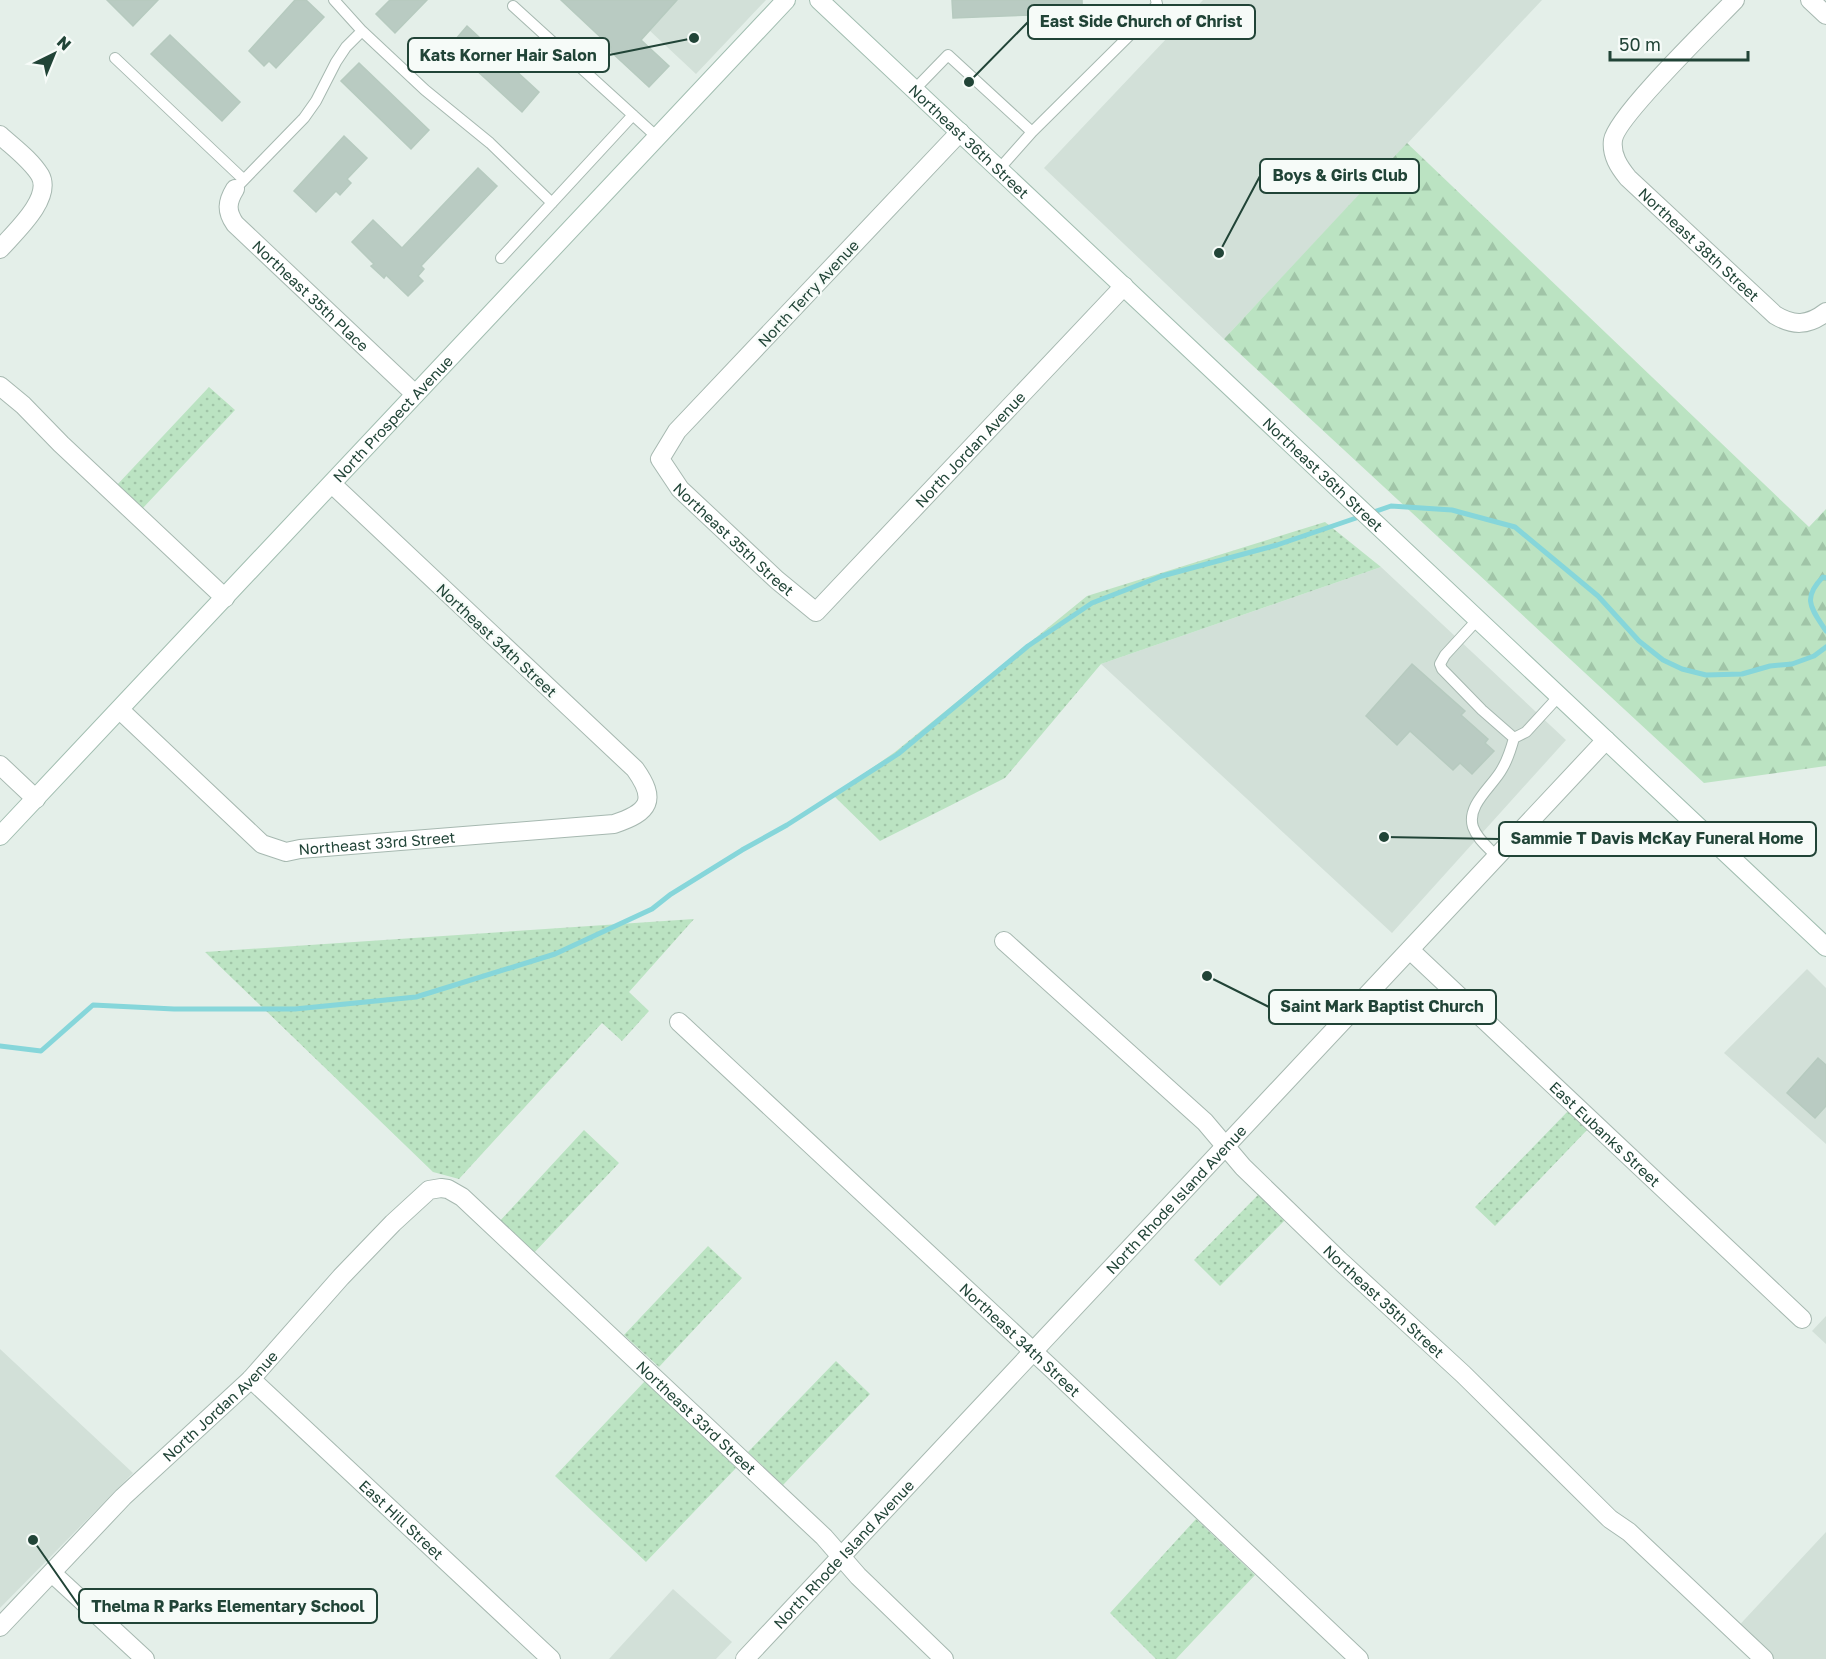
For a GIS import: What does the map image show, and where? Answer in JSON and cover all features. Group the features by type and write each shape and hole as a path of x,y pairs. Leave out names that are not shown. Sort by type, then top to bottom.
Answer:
{"street":[{"name":"North Prospect Avenue","path":"0,836 786,0"},
{"name":"Northeast 38th Street","path":"1734,0 1626,114 1613,138 1612,147 1617,164 1628,178 1775,315 1788,322 1799,323 1812,321 1826,312"},
{"path":"1810,0 1826,15"},
{"name":"Northeast 36th Street","path":"821,1 1826,947"},
{"name":"North Terry Avenue","path":"660,459 677,432 960,132"},
{"path":"0,135 35,169 41,177 44,188 39,201 27,219 0,249"},
{"name":"Northeast 35th Place","path":"239,184 230,198 228,207 230,217 235,224 415,394"},
{"name":"North Jordan Avenue","path":"816,612 1124,286"},
{"path":"0,387 24,405 61,444 225,598"},
{"name":"Northeast 35th Street","path":"660,459 680,489 777,580 816,612"},
{"name":"Northeast 34th Street","path":"332,484 635,769 646,784 648,795 646,804"},
{"name":"Northeast 33rd Street","path":"120,710 262,844 286,852 614,824 632,818 646,804"},
{"name":"North Rhode Island Avenue","path":"745,1659 1606,740"},
{"path":"0,765 36,799"},
{"name":"Northeast 35th Street","path":"1004,942 1205,1122 1243,1167 1339,1260 1440,1353 1610,1519 1629,1532 1764,1659"},
{"name":"East Eubanks Street","path":"1410,950 1802,1319"},
{"name":"Northeast 34th Street","path":"679,1022 1034,1352 1359,1659"},
{"name":"North Jordan Avenue","path":"0,1627 123,1497 251,1379 341,1277 393,1223 429,1190 441,1188"},
{"name":"Northeast 33rd Street","path":"441,1188 448,1189 462,1197 506,1237 824,1536 858,1576 944,1659"},
{"name":"East Hill Street","path":"251,1379 551,1659"},
{"path":"52,1573 145,1659"}],"lane":[{"path":"334,0 362,31 424,90 490,143 552,202"},
{"path":"1000,168 1032,132 1141,24 1156,4 1156,0"},
{"path":"513,6 657,137"},
{"path":"115,58 239,184 304,118 346,47 362,31"},
{"path":"915,89 948,55 1032,132"},
{"path":"501,258 633,115"},
{"path":"1478,619 1444,655 1440,664 1442,669 1482,710 1514,738"},
{"path":"1497,857 1478,837 1472,815 1479,800 1502,771 1514,738 1526,732 1559,696"}],"shaded area":[{"path":"617,0 766,0 696,74"},
{"path":"1203,0 1542,0 1224,339 1044,168"},
{"path":"1381,567 1566,740 1392,933 1101,664"},
{"path":"1807,969 1826,988 1826,1144 1724,1053"},
{"path":"1826,1316 1826,1344 1812,1331"},
{"path":"0,1349 133,1473 0,1608"},
{"path":"1826,1532 1826,1659 1760,1659 1732,1633"},
{"path":"673,1589 732,1642 716,1659 609,1659"}],"green space":[{"path":"1407,143 1809,527 1826,509 1826,766 1704,783 1224,339"},
{"path":"209,387 235,410 142,509 116,486"},
{"path":"1325,522 1381,567 1101,664 1005,778 880,841 833,795 895,752 1087,596"},
{"path":"694,919 629,992 649,1011 622,1041 602,1023 459,1179 433,1172 205,952"},
{"path":"1568,1111 1587,1130 1495,1226 1475,1207"},
{"path":"584,1130 619,1163 532,1255 498,1223"},
{"path":"1259,1194 1286,1219 1220,1286 1194,1260"},
{"path":"708,1246 742,1278 659,1367 624,1335"},
{"path":"836,1361 870,1394 783,1485 748,1452"},
{"path":"645,1381 736,1468 646,1562 555,1476"},
{"path":"1196,1519 1255,1575 1176,1659 1156,1659 1110,1613"}],"building":[{"path":"107,0 158,0 133,26"},
{"path":"295,0 306,0 324,17 276,68 269,61 264,66 249,51"},
{"path":"390,0 427,0 395,33 376,14"},
{"path":"561,0 677,0 641,40 669,66 649,87 609,50 611,47"},
{"path":"952,0 1082,0 1083,36 1030,38 1030,15 953,18"},
{"path":"467,26 539,92 522,112 450,46"},
{"path":"170,35 240,102 222,121 151,54"},
{"path":"359,63 429,130 411,149 341,81"},
{"path":"344,136 367,158 347,179 351,183 340,195 336,191 316,212 294,191"},
{"path":"478,168 497,186 421,266 424,269 418,276 423,281 408,296 386,275 384,278 371,266 374,264 352,242 373,220 402,248"},
{"path":"1412,664 1465,711 1461,715 1488,739 1485,743 1494,751 1472,774 1460,763 1453,770 1410,731 1397,745 1366,716"},
{"path":"1818,1058 1826,1065 1826,1106 1815,1118 1787,1093"}],"waterway":[{"path":"1371,513 1391,506 1452,510 1515,527 1598,596 1639,641 1663,660 1682,669 1706,675 1742,674 1770,666 1792,664 1814,656 1826,647"},
{"path":"0,1046 41,1051 93,1005 174,1009 295,1009 416,997 555,954 652,909 671,894 787,825 898,754 1028,646 1092,603 1162,576 1277,545 1362,516"},
{"path":"1826,578 1823,577 1816,585 1811,598 1813,610 1826,631"}],"place":[{"name":"Kats Korner Hair Salon","path":"694,38"},
{"name":"East Side Church of Christ","path":"969,82"},
{"name":"Boys & Girls Club","path":"1219,253"},
{"name":"Sammie T Davis McKay Funeral Home","path":"1384,837"},
{"name":"Saint Mark Baptist Church","path":"1207,976"},
{"name":"Thelma R Parks Elementary School","path":"33,1540"}]}
